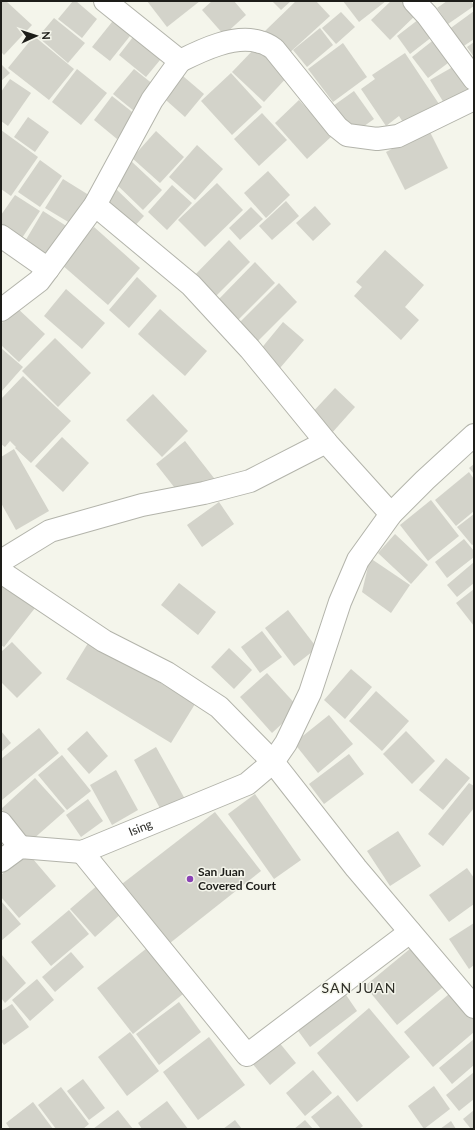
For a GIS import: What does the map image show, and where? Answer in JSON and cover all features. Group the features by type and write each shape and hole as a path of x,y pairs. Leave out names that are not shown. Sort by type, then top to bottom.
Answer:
{"street":[{"path":"105,1 180,61"},
{"path":"414,1 427,15 474,79"},
{"path":"1,310 39,281 95,205 152,100 180,61 206,48 243,39 261,42 274,49 337,127 347,135 377,139 398,136 474,99"},
{"path":"95,205 191,285 250,349 326,442 391,514"},
{"path":"1,236 48,269"},
{"name":"Ising","path":"20,846 82,852 247,784 273,762 286,743 310,693 340,602 358,560 391,514 474,435"},
{"path":"1,561 50,531 142,505 204,493 250,481 326,442"},
{"path":"1,572 104,641 167,673 219,707 273,762 356,868 474,1008"},
{"path":"1,823 20,846 1,861"},
{"path":"82,852 248,1055 410,932"}],"building":[{"path":"1,1 6,1 32,25 4,55 1,52"},
{"path":"73,1 76,1 97,19 82,38 58,19"},
{"path":"147,1 200,1 167,27"},
{"path":"212,1 234,1 246,15 224,35 202,10"},
{"path":"272,1 291,1 281,10"},
{"path":"296,1 316,1 330,16 287,55 265,31"},
{"path":"343,1 386,1 359,22"},
{"path":"391,1 410,1 420,11 390,40 371,20"},
{"path":"447,1 471,1 474,6 448,24 437,8"},
{"path":"474,11 474,39 461,48 448,30"},
{"path":"341,12 355,27 336,44 322,28"},
{"path":"423,16 437,33 410,54 397,36"},
{"path":"116,17 134,31 110,61 92,47"},
{"path":"54,18 85,43 68,63 38,37"},
{"path":"320,28 333,45 307,67 293,50"},
{"path":"137,32 165,54 146,77 119,55"},
{"path":"34,36 74,69 49,100 8,68"},
{"path":"436,38 452,60 428,78 412,57"},
{"path":"474,42 474,57 467,47"},
{"path":"343,43 367,77 333,102 308,69"},
{"path":"259,44 290,74 264,102 232,72"},
{"path":"405,53 439,104 406,127 399,116 386,126 361,89 375,79 372,75"},
{"path":"1,64 10,73 1,81"},
{"path":"458,64 474,90 447,108 430,80"},
{"path":"77,69 107,93 81,125 52,102"},
{"path":"134,69 154,85 134,111 113,94"},
{"path":"177,71 204,94 185,117 158,93"},
{"path":"231,73 262,107 232,135 201,101"},
{"path":"10,79 31,93 8,126 1,121 1,92"},
{"path":"354,91 374,119 353,134 333,106"},
{"path":"112,96 136,115 117,139 94,120"},
{"path":"299,100 332,136 307,159 275,123"},
{"path":"262,113 287,140 259,166 234,139"},
{"path":"28,117 49,132 35,152 14,137"},
{"path":"1,130 38,157 11,196 1,189"},
{"path":"429,130 448,168 405,190 386,152"},
{"path":"156,131 184,157 160,183 132,158"},
{"path":"197,145 223,169 195,200 169,177"},
{"path":"40,160 62,176 40,207 18,192"},
{"path":"131,161 162,190 143,210 113,181"},
{"path":"268,171 290,195 266,218 244,193"},
{"path":"63,179 92,197 75,226 45,208"},
{"path":"217,183 243,210 205,247 178,220"},
{"path":"172,185 192,203 167,230 148,212"},
{"path":"114,187 144,216 129,232 99,204"},
{"path":"15,195 40,211 20,241 1,228 1,215"},
{"path":"286,201 299,216 272,240 259,226"},
{"path":"315,206 331,224 313,241 296,223"},
{"path":"251,207 263,219 240,240 229,228"},
{"path":"43,211 71,229 52,261 24,243"},
{"path":"94,227 140,268 108,305 61,264"},
{"path":"229,240 250,262 211,301 190,280"},
{"path":"385,250 424,285 405,307 419,320 401,340 354,296 362,287 356,282"},
{"path":"255,262 275,283 237,321 217,301"},
{"path":"137,277 157,296 129,328 109,310"},
{"path":"279,283 297,302 255,344 236,326"},
{"path":"66,289 105,323 82,349 44,316"},
{"path":"16,307 45,334 19,362 1,345 1,324"},
{"path":"160,309 207,351 185,376 138,334"},
{"path":"283,322 304,340 280,368 260,350"},
{"path":"55,338 91,373 58,407 22,371"},
{"path":"1,348 23,367 1,392"},
{"path":"23,376 71,421 31,463 15,448 16,447 10,441 5,447 1,444 1,399"},
{"path":"335,388 355,407 331,434 310,415"},
{"path":"153,394 188,431 162,457 126,420"},
{"path":"62,437 89,463 63,492 35,466"},
{"path":"185,441 221,487 178,492 156,464"},
{"path":"14,449 49,511 16,530 1,503 1,457"},
{"path":"474,464 474,474 469,468"},
{"path":"469,472 474,479 474,511 456,526 435,500"},
{"path":"431,500 459,536 428,561 400,525"},
{"path":"219,502 234,524 202,547 187,525"},
{"path":"474,514 474,544 472,545 457,527"},
{"path":"395,534 428,565 411,584 378,553"},
{"path":"464,539 474,551 474,557 447,578 435,562"},
{"path":"370,558 410,585 391,613 362,592"},
{"path":"474,562 474,583 457,597 447,585"},
{"path":"3,582 35,608 4,647 1,645 1,585"},
{"path":"179,583 216,612 198,635 161,605"},
{"path":"474,589 474,626 456,603"},
{"path":"288,610 317,648 294,666 265,628"},
{"path":"262,631 282,657 260,673 241,647"},
{"path":"90,640 195,704 171,743 66,679"},
{"path":"12,642 42,673 17,698 1,682 1,652"},
{"path":"229,648 252,670 234,689 211,667"},
{"path":"351,669 372,687 345,719 324,700"},
{"path":"267,673 299,708 272,733 240,697"},
{"path":"376,691 409,721 382,751 349,721"},
{"path":"329,715 353,744 318,773 294,743"},
{"path":"39,728 59,753 2,800 1,759"},
{"path":"1,731 11,743 1,752"},
{"path":"87,731 108,756 89,774 67,749"},
{"path":"406,731 435,761 412,784 383,754"},
{"path":"156,747 185,799 162,812 134,760"},
{"path":"349,754 364,774 324,804 309,784"},
{"path":"62,755 91,791 67,810 38,775"},
{"path":"446,758 470,778 443,810 419,790"},
{"path":"116,770 138,810 112,825 90,785"},
{"path":"35,778 65,811 31,841 1,809"},
{"path":"469,783 474,786 474,808 443,846 428,834"},
{"path":"255,794 301,860 274,879 228,814"},
{"path":"88,799 103,821 81,837 66,815"},
{"name":"San Juan Covered Court","path":"215,812 261,871 165,947 118,887"},
{"path":"398,831 421,866 390,886 367,851"},
{"path":"27,852 56,886 19,918 1,897 1,875"},
{"path":"467,868 474,878 474,904 449,922 429,895"},
{"path":"99,884 123,912 95,937 70,909"},
{"path":"1,901 21,924 1,941"},
{"path":"69,910 89,934 51,966 31,942"},
{"path":"474,923 474,965 469,969 449,939"},
{"path":"147,948 183,994 133,1034 97,988"},
{"path":"411,948 443,987 397,1025 365,986"},
{"path":"71,952 84,967 55,992 42,977"},
{"path":"1,954 26,983 5,1003 1,998"},
{"path":"37,979 54,1000 30,1021 12,1000"},
{"path":"455,989 474,1013 474,1032 433,1067 404,1032"},
{"path":"344,992 357,1011 310,1047 296,1028"},
{"path":"179,1002 201,1032 159,1065 136,1034"},
{"path":"12,1004 29,1027 4,1045 1,1041 1,1011"},
{"path":"369,1008 410,1057 357,1102 317,1053"},
{"path":"130,1032 159,1071 127,1096 98,1057"},
{"path":"209,1037 245,1085 198,1120 163,1072"},
{"path":"474,1039 474,1065 452,1084 439,1068"},
{"path":"278,1041 296,1063 270,1085 252,1063"},
{"path":"313,1070 332,1093 305,1116 286,1093"},
{"path":"474,1072 474,1099 459,1111 446,1095"},
{"path":"83,1079 105,1108 89,1120 67,1091"},
{"path":"434,1086 450,1109 424,1129 408,1106"},
{"path":"61,1087 89,1124 83,1129 56,1129 38,1105"},
{"path":"338,1095 363,1126 359,1129 321,1129 311,1117"},
{"path":"167,1101 188,1129 142,1129 138,1123"},
{"path":"33,1102 53,1129 10,1129 6,1123"},
{"path":"118,1110 133,1129 93,1129"},
{"path":"474,1110 474,1129 471,1129 463,1119"},
{"path":"235,1120 242,1129 223,1129"},
{"path":"305,1120 313,1129 294,1129"},
{"path":"451,1121 456,1129 440,1129"}],"place":[{"name":"San Juan Covered Court","path":"190,879"}],"district":[{"name":"SAN JUAN","path":"359,988"}]}
